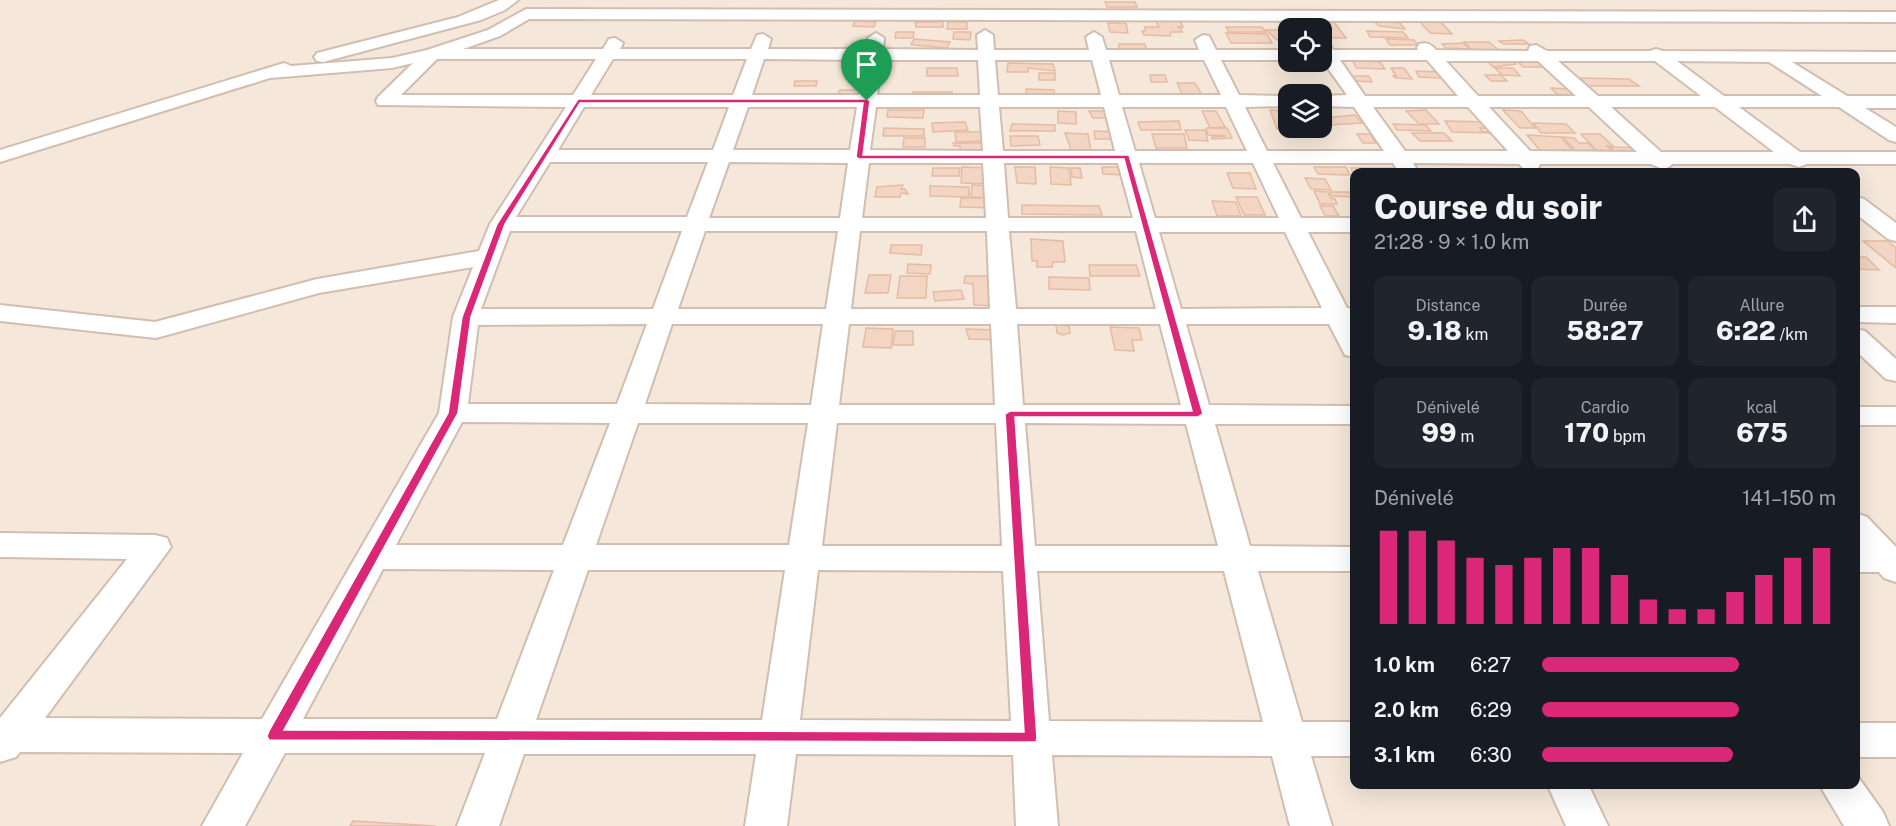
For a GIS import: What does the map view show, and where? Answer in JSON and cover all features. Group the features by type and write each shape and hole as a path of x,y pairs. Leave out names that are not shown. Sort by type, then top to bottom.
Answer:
{"street":[{"path":"0,156 266,73 473,18 500,7 510,0"},
{"path":"1289,0 1302,18"},
{"path":"1382,0 1531,165"},
{"path":"1481,0 1668,168"},
{"path":"1584,0 1808,168"},
{"path":"1686,0 1896,136"},
{"path":"1786,0 1892,59"},
{"path":"1888,0 1896,4"},
{"path":"266,73 392,63 432,54 494,33 525,7 1188,8 1278,19"},
{"path":"223,826 453,413 466,317 501,224 638,7"},
{"path":"478,826 774,7"},
{"path":"766,826 880,8"},
{"path":"984,8 1036,826"},
{"path":"1086,8 1311,826"},
{"path":"1188,8 1294,225 1346,316 1350,332"},
{"path":"1332,20 1396,16 1896,17"},
{"path":"1332,52 1432,56 1773,56 1892,59"},
{"path":"1278,55 432,54 385,101 1278,101"},
{"path":"1332,63 1404,165"},
{"path":"1332,101 1896,102"},
{"path":"543,156 1261,157 1404,165 1531,165 1657,158 1896,158"},
{"path":"1860,207 1892,228"},
{"path":"501,224 1350,225"},
{"path":"1860,225 1892,228"},
{"path":"0,313 156,330 317,286 488,257"},
{"path":"1860,315 1896,315"},
{"path":"466,317 1346,316"},
{"path":"1860,341 1896,373"},
{"path":"453,413 1350,415"},
{"path":"1860,416 1896,416"},
{"path":"1860,530 1884,562"},
{"path":"0,545 155,547 3,739"},
{"path":"373,557 1350,559"},
{"path":"3,739 274,736 1350,739"},
{"path":"1860,740 1896,740"},
{"path":"1569,789 1587,826"},
{"path":"1842,789 1868,826"}],"shaded area":[{"path":"0,0 1896,0 1896,826 0,826"}],"building":[{"path":"1105,2 1135,2 1137,7 1107,7"},
{"path":"1155,20 1179,20 1183,27 1177,27 1181,28 1182,32 1171,32 1170,36 1144,35 1142,31 1145,31 1145,27 1159,27"},
{"path":"855,21 876,22 874,27 853,26"},
{"path":"1332,21 1333,21 1346,38 1332,38"},
{"path":"1374,21 1400,23 1405,29 1379,26"},
{"path":"1419,21 1440,21 1452,34 1430,33"},
{"path":"915,22 943,22 943,27 916,27"},
{"path":"948,22 967,22 967,29 947,29"},
{"path":"1108,23 1126,23 1128,33 1110,32"},
{"path":"1226,27 1262,27 1266,32 1229,32"},
{"path":"1266,30 1278,30 1278,40 1277,40"},
{"path":"1367,31 1403,32 1408,38 1370,37"},
{"path":"896,32 914,32 913,38 895,38"},
{"path":"954,32 971,32 970,40 953,39"},
{"path":"1226,33 1267,34 1272,43 1231,43"},
{"path":"914,39 950,42 947,48 911,44"},
{"path":"1386,39 1414,40 1418,45 1390,45"},
{"path":"1523,40 1529,44 1504,44 1498,41"},
{"path":"1464,42 1489,42 1501,52 1475,53"},
{"path":"1464,43 1469,49 1446,48 1442,44"},
{"path":"1119,44 1145,44 1148,55 1118,55"},
{"path":"1485,59 1510,59 1516,64 1493,67"},
{"path":"1516,60 1537,60 1544,67 1523,67"},
{"path":"1353,61 1380,62 1385,69 1356,68"},
{"path":"1008,63 1053,64 1055,71 1028,68 1028,72 1007,72"},
{"path":"927,68 957,68 958,76 927,76"},
{"path":"1391,68 1404,68 1412,79 1396,78"},
{"path":"1495,68 1513,68 1520,76 1502,75"},
{"path":"1416,71 1438,72 1441,78 1419,77"},
{"path":"1039,73 1055,73 1055,80 1039,80"},
{"path":"1150,75 1165,75 1167,82 1151,82"},
{"path":"1485,75 1501,75 1507,81 1491,81"},
{"path":"1352,76 1369,76 1372,82 1355,81"},
{"path":"1580,78 1629,79 1639,86 1588,86"},
{"path":"795,81 817,81 816,86 794,86"},
{"path":"1177,83 1195,83 1205,100 1185,100"},
{"path":"1551,88 1569,89 1578,97 1560,97"},
{"path":"1026,89 1054,90 1055,96 1026,96"},
{"path":"840,90 865,90 854,101 834,100"},
{"path":"913,92 952,92 952,99 913,99"},
{"path":"888,110 924,110 923,118 887,117"},
{"path":"1270,110 1278,110 1277,129"},
{"path":"1426,110 1439,124 1419,124 1406,111"},
{"path":"1503,110 1521,111 1535,128 1520,128"},
{"path":"1058,111 1076,112 1076,124 1058,123"},
{"path":"1089,111 1108,111 1111,118 1093,118"},
{"path":"1202,111 1216,111 1225,127 1210,128"},
{"path":"1355,115 1362,123 1332,125 1332,117"},
{"path":"1179,121 1181,130 1141,130 1138,122"},
{"path":"1445,121 1485,122 1491,129 1480,128 1482,131 1493,133 1452,132"},
{"path":"965,122 968,130 933,132 932,123"},
{"path":"1533,123 1566,124 1575,133 1541,133"},
{"path":"1012,124 1055,125 1055,131 1010,131"},
{"path":"1393,124 1425,125 1431,131 1397,130"},
{"path":"884,128 924,129 924,136 883,136"},
{"path":"1206,128 1227,128 1232,138 1212,139 1212,137 1226,136 1208,135"},
{"path":"1185,130 1205,130 1208,141 1189,140"},
{"path":"1094,131 1115,132 1117,139 1095,139"},
{"path":"955,132 983,132 984,141 956,142"},
{"path":"1065,133 1088,134 1091,151 1071,150"},
{"path":"1412,133 1444,133 1452,141 1420,141"},
{"path":"1152,134 1184,134 1187,148 1156,148"},
{"path":"1357,134 1370,134 1376,143 1363,143"},
{"path":"1581,134 1600,134 1613,146 1607,146 1612,151 1596,150"},
{"path":"1527,135 1561,137 1578,156 1544,155"},
{"path":"1010,136 1038,136 1040,145 1011,146"},
{"path":"1563,137 1574,138 1579,143 1588,143 1601,156 1580,156"},
{"path":"904,138 925,138 925,147 903,147"},
{"path":"953,143 986,143 987,156 960,155 960,146 954,146"},
{"path":"1610,147 1647,148 1657,157 1619,157"},
{"path":"962,167 987,168 988,184 961,183"},
{"path":"1015,167 1035,167 1036,184 1017,183"},
{"path":"1050,167 1069,168 1071,185 1051,184"},
{"path":"1102,167 1122,167 1123,175 1103,174"},
{"path":"1314,167 1346,167 1350,175 1318,174"},
{"path":"933,168 960,168 959,176 932,176"},
{"path":"1071,168 1080,168 1082,178 1072,177"},
{"path":"1227,173 1250,173 1256,189 1233,188"},
{"path":"1305,178 1325,179 1331,190 1311,189"},
{"path":"903,185 901,189 905,189 908,194 901,193 900,197 875,197 877,187"},
{"path":"972,185 989,186 989,198 971,197"},
{"path":"930,186 969,187 969,197 930,196"},
{"path":"1314,191 1328,192 1337,204 1320,204"},
{"path":"1330,192 1350,192 1350,197 1332,196"},
{"path":"1236,197 1257,197 1265,215 1244,215"},
{"path":"961,198 991,198 991,208 960,207"},
{"path":"1212,201 1236,202 1241,216 1217,216"},
{"path":"1022,205 1099,206 1102,215 1022,214"},
{"path":"1320,206 1333,206 1339,216 1325,216"},
{"path":"1031,239 1063,241 1065,262 1053,262 1052,267 1037,267 1037,261 1032,261"},
{"path":"1863,241 1888,241 1896,248 1896,268"},
{"path":"891,245 922,245 921,255 890,253"},
{"path":"1860,257 1866,257 1879,270 1860,269"},
{"path":"908,264 931,265 930,274 907,273"},
{"path":"1089,265 1136,265 1140,276 1090,276"},
{"path":"869,275 891,275 888,293 865,293"},
{"path":"900,276 927,276 926,298 897,298"},
{"path":"965,276 995,276 998,306 974,305 973,284 964,283"},
{"path":"1049,277 1089,278 1090,290 1049,289"},
{"path":"961,290 964,299 935,301 933,292"},
{"path":"1056,325 1069,326 1070,333 1063,335 1057,333"},
{"path":"1110,327 1139,328 1142,340 1132,340 1134,351 1115,350"},
{"path":"866,328 893,329 891,348 863,347"},
{"path":"966,329 998,330 1001,340 969,339"},
{"path":"895,331 913,331 913,345 893,345"},
{"path":"353,821 436,826 350,826"}],"route":[{"path":"578,101 867,101 859,157 1127,157 1198,414 1010,414 1031,738 274,736 453,413 466,317 501,224 578,101"}]}
